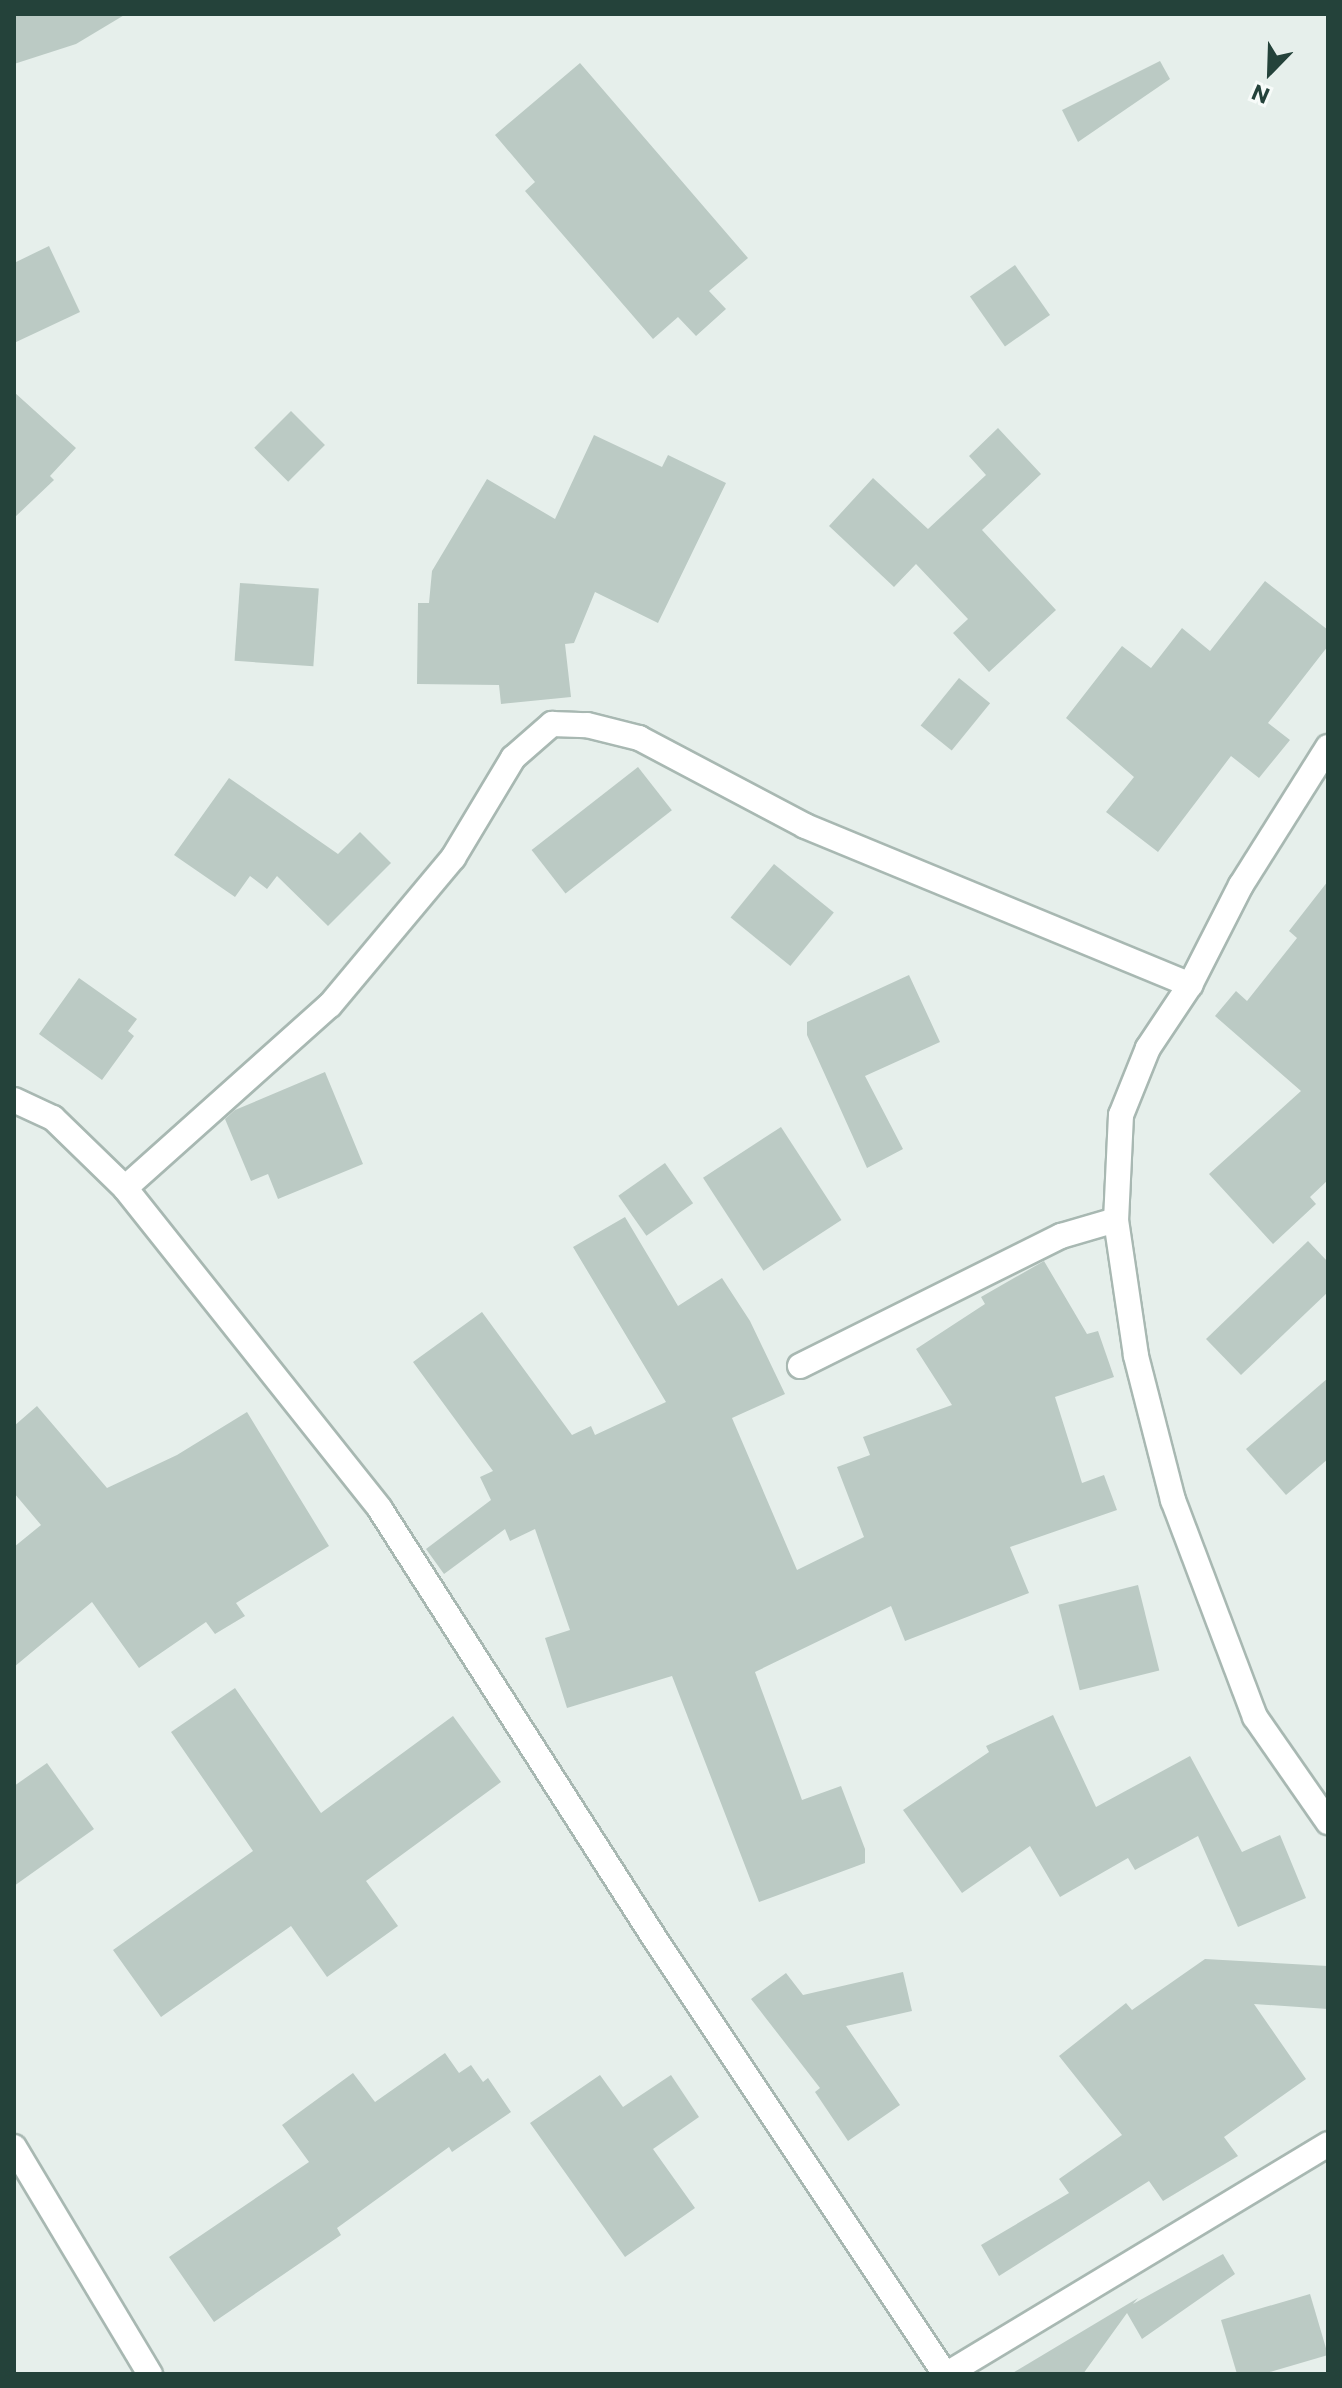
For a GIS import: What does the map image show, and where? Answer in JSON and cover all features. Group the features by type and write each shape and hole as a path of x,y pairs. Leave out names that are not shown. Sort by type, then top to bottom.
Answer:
{"street":[{"path":"125,1188 330,1005 453,858 513,758 552,724 587,725 639,738 805,826 1190,985"},
{"path":"1328,747 1241,885 1190,985 1148,1048 1121,1115 1116,1220 1136,1356 1173,1500 1255,1717 1328,1822"},
{"path":"14,1100 53,1118 125,1188 380,1509 655,1939 946,2374 1328,2144"},
{"path":"800,1366 1061,1236 1116,1220"},
{"path":"14,2147 150,2374"}],"building":[{"path":"14,14 126,14 76,44 14,64"},
{"path":"1160,61 1170,79 1078,142 1062,110"},
{"path":"580,63 748,258 709,291 726,309 696,336 678,317 653,339 525,191 535,182 495,135"},
{"path":"49,246 80,312 14,343 14,263"},
{"path":"1015,265 1050,315 1005,347 970,297"},
{"path":"14,392 76,448 50,476 54,480 14,518"},
{"path":"291,411 325,445 288,482 254,448"},
{"path":"998,428 1041,474 982,530 1056,610 989,672 953,633 968,619 916,564 894,587 829,526 873,478 928,529 986,475 969,456"},
{"path":"594,435 662,467 668,455 726,483 658,623 595,592 574,643 565,644 571,697 501,704 499,685 417,684 418,603 429,603 432,571 487,479 555,519"},
{"path":"1265,581 1328,630 1328,646 1268,723 1290,740 1259,778 1231,756 1158,852 1106,812 1134,777 1066,718 1122,646 1151,668 1182,628 1210,651"},
{"path":"240,583 319,589 313,666 235,661"},
{"path":"959,678 990,703 952,751 921,725"},
{"path":"638,767 672,810 565,893 532,850"},
{"path":"229,778 338,854 360,832 391,863 328,926 277,876 267,889 250,876 235,897 174,855"},
{"path":"774,864 834,912 790,966 731,918"},
{"path":"1328,881 1328,1180 1310,1197 1316,1204 1273,1244 1209,1174 1301,1091 1215,1016 1236,991 1247,1001 1297,938 1289,931"},
{"path":"909,975 940,1042 865,1076 903,1149 867,1168 807,1035 807,1022"},
{"path":"79,978 137,1019 128,1031 134,1036 102,1080 39,1034"},
{"path":"325,1072 363,1164 278,1199 268,1174 251,1181 225,1119 235,1110"},
{"path":"781,1127 841,1220 763,1271 703,1178"},
{"path":"665,1163 693,1203 646,1236 618,1196"},
{"path":"625,1217 678,1306 722,1278 750,1321 785,1394 732,1418 797,1570 864,1537 837,1467 870,1455 863,1437 952,1405 916,1349 985,1304 981,1297 1044,1261 1087,1334 1098,1331 1114,1377 1055,1397 1082,1483 1104,1475 1117,1510 1010,1547 1029,1593 905,1641 891,1606 755,1672 802,1800 841,1786 865,1849 865,1863 759,1902 672,1676 567,1708 545,1638 570,1630 535,1529 510,1541 505,1529 444,1574 426,1549 491,1500 480,1477 493,1471 413,1362 482,1312 572,1435 591,1426 595,1435 666,1402 573,1247"},
{"path":"1308,1241 1328,1262 1328,1292 1241,1375 1206,1339"},
{"path":"1328,1378 1328,1459 1286,1495 1246,1449"},
{"path":"37,1406 107,1488 177,1455 247,1412 329,1546 236,1603 245,1616 215,1634 206,1622 139,1668 92,1602 14,1667 14,1547 41,1525 14,1493 14,1426"},
{"path":"1138,1585 1159,1670 1080,1690 1058,1605"},
{"path":"235,1688 321,1813 453,1716 501,1782 366,1881 398,1926 327,1977 291,1926 161,2017 113,1950 253,1851 171,1732"},
{"path":"1053,1715 1096,1807 1190,1756 1242,1852 1280,1835 1306,1898 1238,1927 1198,1836 1135,1870 1128,1858 1060,1897 1030,1846 962,1893 903,1810 989,1752 986,1746"},
{"path":"47,1763 94,1829 14,1886 14,1786"},
{"path":"1205,1959 1328,1966 1328,2009 1254,2004 1306,2079 1224,2137 1238,2156 1163,2201 1149,2181 999,2276 981,2245 1069,2193 1059,2179 1122,2135 1059,2056 1126,2003 1132,2010"},
{"path":"903,1972 912,2011 846,2026 900,2105 848,2141 815,2092 820,2088 751,1999 786,1973 803,1995"},
{"path":"445,2053 459,2073 471,2065 483,2082 488,2078 511,2112 452,2152 449,2147 337,2228 341,2235 214,2322 169,2257 309,2162 282,2125 353,2073 375,2102"},
{"path":"600,2075 623,2107 671,2075 699,2117 653,2149 695,2208 625,2257 530,2123"},
{"path":"1223,2254 1235,2274 1142,2339 1127,2313 1083,2374 1011,2374 1138,2298 1133,2304"},
{"path":"1310,2294 1328,2355 1263,2374 1237,2374 1221,2320"}]}
